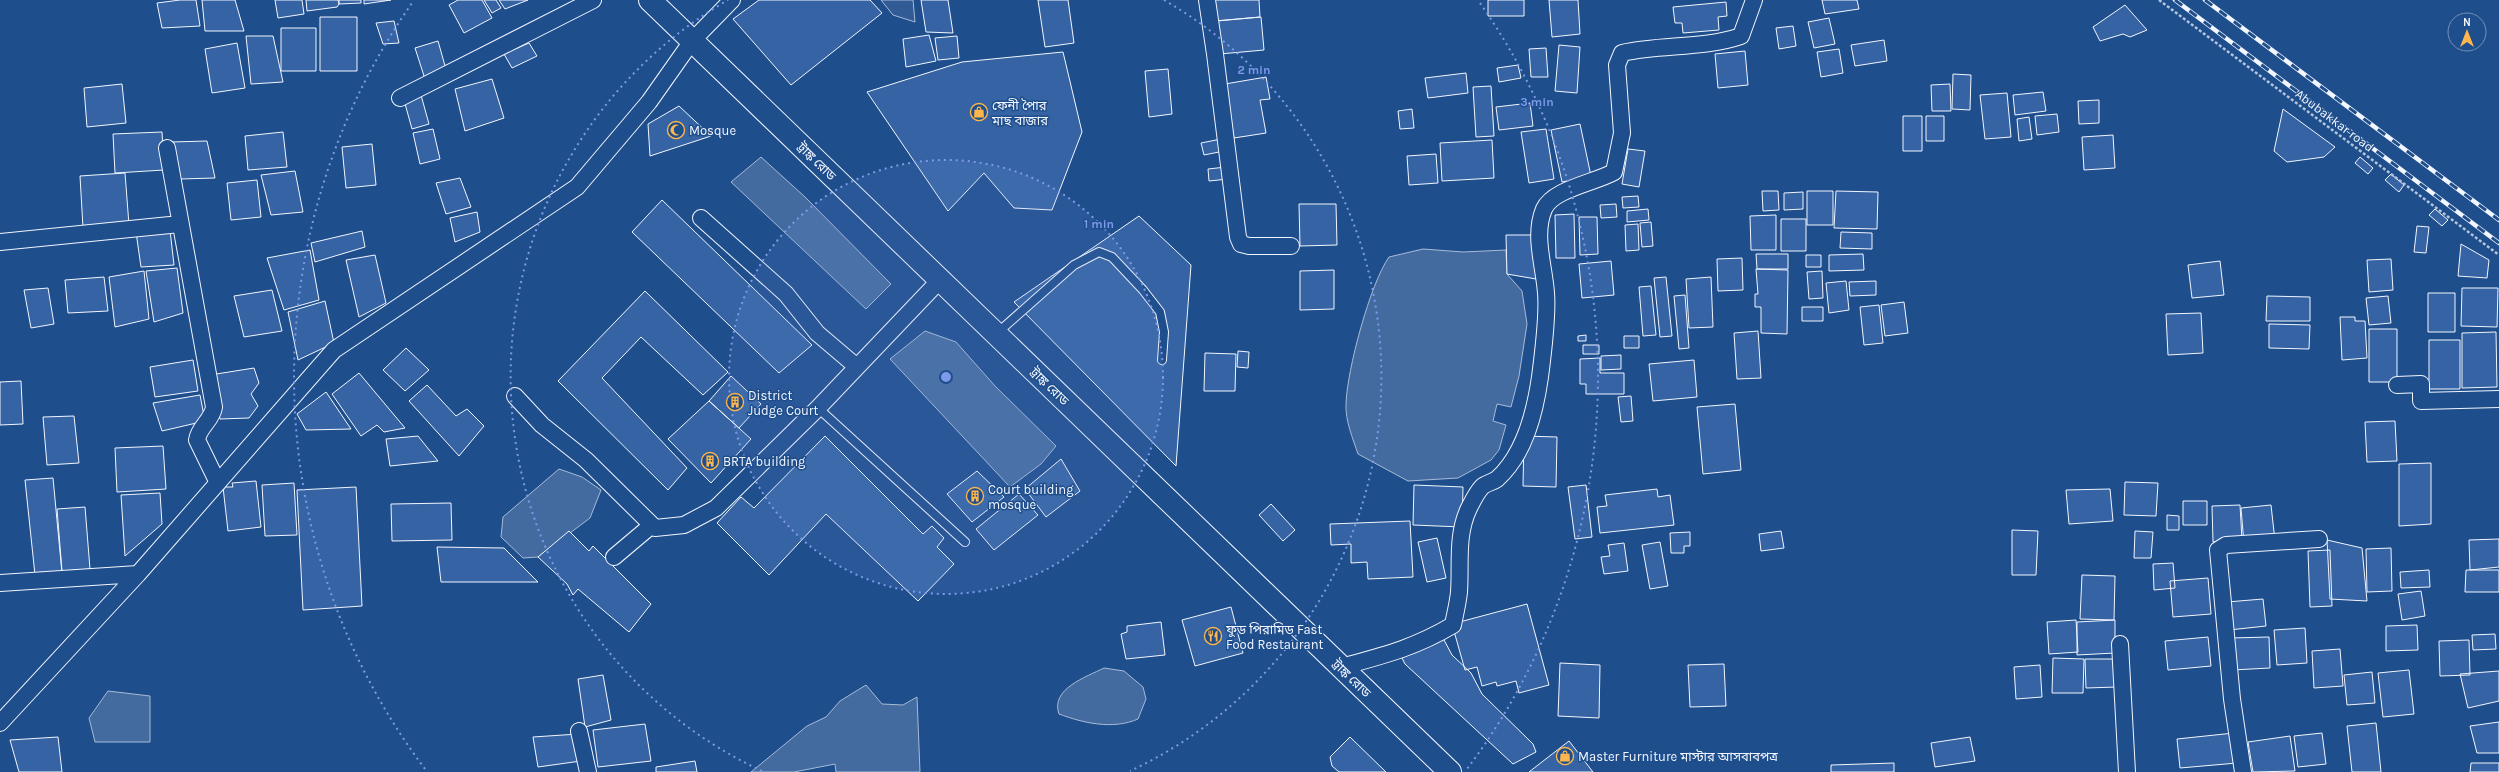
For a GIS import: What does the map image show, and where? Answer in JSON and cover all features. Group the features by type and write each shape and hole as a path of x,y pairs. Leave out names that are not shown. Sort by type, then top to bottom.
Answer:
{"main road":[{"name":"ট্রাঙ্ক রোড","path":"650,0 1450,772"}],"street":[{"path":"400,98 593,0"},
{"path":"0,723 138,574 334,350 577,187 649,102 692,41 732,0"},
{"path":"1207,0 1216,54 1240,244 1249,246 1291,246"},
{"path":"1341,667 1394,653 1424,642 1454,625 1459,592 1458,553 1468,509 1482,486 1497,479 1516,454 1529,429 1540,377 1544,327 1546,294 1538,230 1544,209 1551,198 1559,193 1595,182 1614,172 1622,133 1618,65 1622,52 1638,49 1723,42 1741,36 1754,0"},
{"path":"167,148 214,407 212,416 198,432 197,440 218,483"},
{"path":"701,218 786,294 817,332 857,367"},
{"path":"0,242 180,224"},
{"path":"515,396 542,426 586,460 655,528 684,525 716,508 818,408 940,280"},
{"path":"2398,385 2421,384 2421,401 2499,399"},
{"path":"614,557 652,525"},
{"path":"2243,772 2232,699 2218,550 2226,546 2319,539"},
{"path":"0,583 138,574"},
{"path":"2120,644 2126,772"},
{"path":"579,731 588,772"}],"lane":[{"path":"995,334 1074,266 1099,252 1112,257 1143,290 1160,312 1164,332 1162,360"},
{"path":"818,408 965,542"}],"path":[{"name":"Abubakkar road","path":"2159,0 2499,255"}],"shaded area":[{"path":"881,0 913,0 915,22 893,15"},
{"path":"761,157 805,197 891,284 866,309 731,182"},
{"path":"1423,249 1463,252 1506,250 1507,274 1522,291 1527,324 1519,376 1511,407 1497,404 1493,421 1506,425 1499,450 1491,460 1458,478 1408,481 1358,454 1348,423 1346,404 1350,370 1355,350 1367,306 1382,270 1389,257"},
{"path":"925,331 956,342 995,386 1056,446 1041,464 1010,487 890,359"},
{"path":"559,469 582,477 601,490 590,518 538,557 523,558 501,537 503,517"},
{"path":"1104,668 1124,671 1143,687 1146,699 1138,719 1108,725 1078,720 1059,714 1058,705 1060,698 1065,691 1079,680"},
{"path":"866,685 882,704 903,705 917,697 920,772 836,772 835,764 794,772 751,772 807,726 826,717 840,701"},
{"path":"108,691 150,696 150,742 95,742 89,718"}],"building":[{"path":"180,0 196,0 200,26 162,28 157,3"},
{"path":"202,0 235,0 244,31 205,31"},
{"path":"275,0 302,0 304,14 278,18"},
{"path":"306,0 338,0 339,4 337,7 307,11"},
{"path":"339,0 361,0 361,3 339,4"},
{"path":"364,0 391,0 364,4"},
{"path":"458,0 482,0 492,18 464,33 449,5"},
{"path":"484,0 496,0 501,8 492,13"},
{"path":"499,0 528,0 505,9"},
{"path":"759,0 870,0 882,13 791,85 733,19"},
{"path":"921,0 948,0 953,33 926,32"},
{"path":"1038,0 1068,0 1074,43 1045,47"},
{"path":"1212,0 1259,0 1260,17 1214,21"},
{"path":"1488,0 1524,0 1524,16 1488,16"},
{"path":"1549,0 1578,0 1580,34 1552,37"},
{"path":"1822,0 1857,0 1859,9 1825,14"},
{"path":"1726,2 1727,16 1718,17 1719,30 1683,33 1682,23 1675,23 1673,7"},
{"path":"2125,5 2147,30 2130,37 2123,34 2100,41 2093,27"},
{"path":"320,17 357,17 357,71 320,71"},
{"path":"1261,17 1264,50 1220,54 1217,21"},
{"path":"1829,18 1835,44 1814,48 1808,22"},
{"path":"394,21 399,43 383,44 376,23"},
{"path":"1793,26 1796,46 1779,49 1776,28"},
{"path":"281,28 316,28 316,71 281,71"},
{"path":"929,35 936,61 906,67 903,39"},
{"path":"246,36 273,36 283,82 251,84"},
{"path":"957,36 959,58 938,60 935,38"},
{"path":"1884,40 1887,61 1855,66 1851,45"},
{"path":"438,41 447,73 425,79 415,48"},
{"path":"237,43 245,88 212,93 205,49"},
{"path":"529,43 537,56 512,68 504,54"},
{"path":"1559,45 1580,47 1577,93 1555,91"},
{"path":"1546,48 1548,77 1531,77 1529,49"},
{"path":"1839,49 1843,73 1821,77 1817,52"},
{"path":"1745,51 1748,85 1718,88 1715,54"},
{"name":"ফেনী পৈার মাছ বাজার","path":"1063,52 1082,132 1052,210 1014,208 984,173 948,211 867,92 962,62"},
{"path":"1518,65 1521,78 1499,82 1497,68"},
{"path":"1168,69 1172,114 1149,117 1145,71"},
{"path":"1466,73 1468,93 1428,98 1425,78"},
{"path":"1953,74 1971,75 1970,110 1952,109"},
{"path":"1266,77 1270,99 1260,100 1266,133 1234,138 1225,84"},
{"path":"492,79 504,118 465,131 455,89"},
{"path":"122,84 126,123 87,127 84,88"},
{"path":"1950,84 1951,111 1932,111 1931,85"},
{"path":"1491,86 1494,136 1476,137 1473,87"},
{"path":"2043,92 2046,111 2015,115 2013,95"},
{"path":"2007,93 2011,137 1985,139 1980,95"},
{"path":"421,95 429,124 412,129 404,100"},
{"path":"2099,100 2099,123 2079,124 2078,101"},
{"path":"1530,103 1533,126 1499,130 1496,107"},
{"name":"Mosque","path":"679,106 711,136 650,156 648,124"},
{"path":"1412,109 1414,128 1400,129 1398,111"},
{"path":"2283,109 2335,147 2324,157 2287,162 2274,151"},
{"path":"2057,114 2059,132 2037,135 2035,116"},
{"path":"1903,116 1922,116 1922,151 1903,151"},
{"path":"1926,116 1944,116 1944,141 1926,141"},
{"path":"2029,117 2032,139 2019,141 2017,119"},
{"path":"1580,124 1591,176 1562,182 1551,130"},
{"path":"433,129 440,159 420,164 413,133"},
{"path":"1546,129 1554,179 1529,183 1521,132"},
{"path":"162,132 164,170 115,173 113,134"},
{"path":"283,132 287,167 248,170 245,136"},
{"path":"2113,135 2115,168 2084,170 2082,137"},
{"path":"1221,139 1224,151 1204,155 1201,143"},
{"path":"1492,140 1494,178 1442,181 1440,143"},
{"path":"207,141 215,178 180,179 171,142"},
{"path":"372,144 376,185 346,188 342,147"},
{"path":"1628,149 1645,151 1639,187 1622,184"},
{"path":"1436,154 1438,183 1409,185 1407,156"},
{"path":"2360,157 2373,168 2368,174 2355,163"},
{"path":"1226,167 1228,179 1209,181 1208,169"},
{"path":"295,171 303,212 271,215 261,175"},
{"path":"125,173 129,225 83,228 80,176"},
{"path":"2391,174 2404,185 2399,192 2385,180"},
{"path":"460,178 471,207 446,214 436,183"},
{"path":"257,180 261,217 231,220 227,183"},
{"path":"1762,191 1778,191 1779,210 1763,211"},
{"path":"1807,191 1833,191 1833,225 1807,225"},
{"path":"1836,191 1878,192 1877,229 1834,228"},
{"path":"1803,192 1803,209 1784,210 1784,193"},
{"path":"1638,196 1639,207 1623,208 1622,197"},
{"path":"662,200 812,345 779,373 632,232"},
{"path":"1299,204 1336,204 1337,245 1300,246"},
{"path":"1616,204 1617,217 1601,218 1600,205"},
{"path":"1648,209 1649,220 1627,222 1627,211"},
{"path":"2435,209 2448,220 2442,226 2429,215"},
{"path":"477,212 480,232 455,242 450,218"},
{"path":"1574,214 1575,258 1556,258 1555,215"},
{"path":"1776,215 1776,250 1751,250 1750,216"},
{"path":"1139,216 1191,265 1176,466 1014,302"},
{"path":"1579,217 1597,217 1598,254 1580,255"},
{"path":"1781,219 1806,219 1806,251 1781,251"},
{"path":"1651,222 1653,246 1642,247 1640,223"},
{"path":"1638,224 1639,250 1626,251 1625,225"},
{"path":"2417,226 2429,227 2426,253 2414,252"},
{"path":"170,230 174,265 141,267 136,232"},
{"path":"362,231 365,247 315,262 311,243"},
{"path":"1841,232 1872,233 1872,249 1840,248"},
{"path":"1506,235 1537,235 1536,279 1507,274"},
{"path":"2461,244 2489,260 2487,278 2458,276"},
{"path":"310,250 319,300 284,310 267,258"},
{"path":"1756,254 1788,254 1788,269 1757,269"},
{"path":"1863,254 1864,270 1829,271 1829,255"},
{"path":"375,255 386,303 359,317 346,260"},
{"path":"1806,255 1821,255 1821,267 1806,267"},
{"path":"1742,258 1743,290 1718,291 1717,259"},
{"path":"2391,259 2393,290 2369,292 2367,260"},
{"path":"1611,261 1614,295 1582,298 1579,264"},
{"path":"2220,261 2224,295 2192,298 2188,265"},
{"path":"177,268 183,313 154,322 146,271"},
{"path":"1756,269 1788,270 1787,334 1761,333 1761,307 1755,307 1755,294 1758,294"},
{"path":"1334,270 1334,309 1300,310 1300,271"},
{"path":"144,271 149,319 115,327 109,277"},
{"path":"1822,271 1823,298 1809,299 1807,272"},
{"path":"104,277 108,311 68,313 65,280"},
{"path":"1666,277 1672,336 1660,337 1654,278"},
{"path":"1711,277 1713,327 1689,328 1686,279"},
{"path":"1846,281 1849,310 1829,313 1826,283"},
{"path":"1876,281 1876,295 1850,296 1849,282"},
{"path":"1651,286 1656,335 1643,336 1639,287"},
{"path":"48,288 54,324 31,328 24,290"},
{"path":"2462,288 2498,288 2497,327 2461,326"},
{"path":"272,290 282,331 244,337 234,296"},
{"path":"645,291 728,372 703,395 641,337 602,378 687,468 668,490 558,381"},
{"path":"2428,293 2455,293 2455,332 2428,332"},
{"path":"1685,295 1689,348 1679,349 1674,296"},
{"path":"2267,296 2310,297 2310,321 2266,321"},
{"path":"2388,296 2391,323 2369,325 2366,298"},
{"path":"325,301 334,343 298,360 288,312"},
{"path":"1904,302 1908,333 1885,336 1881,305"},
{"path":"1879,305 1883,343 1864,345 1860,307"},
{"path":"1802,307 1823,307 1823,321 1802,321"},
{"path":"2201,313 2203,353 2168,355 2166,314"},
{"path":"2340,317 2355,317 2355,321 2365,321 2367,358 2342,360"},
{"path":"2269,324 2310,325 2309,349 2269,348"},
{"path":"2369,329 2397,329 2397,382 2369,382"},
{"path":"1758,331 1761,378 1737,379 1734,333"},
{"path":"2496,332 2497,387 2462,388 2462,333"},
{"path":"1586,335 1586,341 1578,341 1578,336"},
{"path":"1624,336 1639,336 1639,348 1624,348"},
{"path":"2429,340 2460,340 2460,389 2429,389"},
{"path":"1583,345 1599,345 1599,354 1583,354"},
{"path":"406,348 429,370 405,391 383,370"},
{"path":"1238,351 1249,352 1248,368 1237,367"},
{"path":"1205,353 1236,354 1235,391 1204,391"},
{"path":"1621,355 1621,369 1601,370 1601,356"},
{"path":"1600,358 1600,373 1624,373 1624,394 1586,394 1586,384 1580,384 1580,359"},
{"path":"193,360 198,391 155,397 150,367"},
{"path":"1694,360 1697,397 1653,401 1649,364"},
{"path":"254,368 259,383 251,394 258,406 249,418 220,419 210,375"},
{"path":"359,373 405,428 384,432 377,425 361,436 332,394"},
{"name":"District Judge Court","path":"731,376 761,404 739,428 709,401"},
{"path":"21,381 23,424 0,425 0,382"},
{"path":"427,385 456,416 467,409 484,426 459,456 409,401"},
{"path":"326,392 351,429 306,430 297,414"},
{"path":"200,395 205,421 162,431 153,403"},
{"path":"1631,396 1633,421 1621,422 1618,397"},
{"name":"BRTA building","path":"709,401 751,439 711,483 668,439"},
{"path":"1735,404 1741,470 1703,474 1697,407"},
{"path":"74,416 79,463 47,465 43,417"},
{"path":"2395,421 2397,461 2367,462 2365,422"},
{"path":"418,436 438,461 390,466 386,439"},
{"path":"825,436 923,534 932,526 944,538 937,547 954,564 918,601 826,514 769,575 717,523 741,497 754,508"},
{"path":"1524,436 1557,437 1556,487 1523,486"},
{"path":"163,446 166,489 117,492 115,448"},
{"path":"1061,459 1080,491 1046,517 1025,489"},
{"path":"2431,463 2431,524 2399,526 2399,464"},
{"name":"Court building mosque","path":"977,471 1004,497 972,522 947,494"},
{"path":"53,478 62,573 35,575 25,480"},
{"path":"256,481 261,527 228,531 223,487 233,487 232,483"},
{"path":"2125,482 2158,483 2156,516 2124,515"},
{"path":"294,483 297,535 265,536 262,485"},
{"path":"1414,485 1463,487 1462,527 1413,525"},
{"path":"1586,485 1592,537 1575,539 1568,487"},
{"path":"356,487 362,606 303,610 297,490"},
{"path":"1657,489 1658,497 1670,495 1674,525 1600,533 1597,507 1607,506 1605,495"},
{"path":"2110,489 2113,521 2069,524 2066,490"},
{"path":"160,493 162,524 125,556 121,495"},
{"path":"1019,494 1038,515 994,550 976,529"},
{"path":"2183,501 2207,501 2207,525 2183,525"},
{"path":"451,503 452,540 392,541 391,504"},
{"path":"1271,504 1295,530 1283,541 1259,515"},
{"path":"2240,505 2242,540 2213,542 2212,506"},
{"path":"2271,505 2275,541 2244,544 2241,508"},
{"path":"85,507 90,569 62,571 57,509"},
{"path":"2167,515 2179,516 2179,530 2167,530"},
{"path":"1410,521 1413,577 1368,579 1367,562 1351,563 1351,544 1331,545 1330,524"},
{"path":"2012,530 2038,531 2036,575 2012,575"},
{"path":"569,531 589,551 593,546 651,604 629,632 578,589 573,595 567,584 538,557"},
{"path":"1781,531 1784,548 1761,551 1759,534"},
{"path":"2135,531 2153,532 2151,558 2134,558"},
{"path":"1690,532 1690,546 1684,546 1684,553 1671,553 1670,533"},
{"path":"1437,538 1446,578 1427,582 1418,542"},
{"path":"2499,539 2499,567 2470,570 2469,540"},
{"path":"2327,540 2362,548 2367,601 2330,599"},
{"path":"1660,542 1668,586 1650,589 1642,545"},
{"path":"1624,543 1628,571 1604,574 1601,557 1610,556 1608,545"},
{"path":"437,547 504,548 538,582 441,582"},
{"path":"2391,548 2392,591 2367,592 2366,549"},
{"path":"2330,550 2332,606 2310,607 2308,551"},
{"path":"2173,563 2175,588 2154,590 2153,564"},
{"path":"2429,570 2430,587 2401,588 2400,572"},
{"path":"2466,570 2499,570 2499,592 2465,592"},
{"path":"2082,575 2115,576 2114,620 2080,619"},
{"path":"2208,578 2211,614 2173,617 2170,581"},
{"path":"2421,591 2425,616 2402,620 2398,594"},
{"path":"2263,599 2266,626 2229,630 2227,602"},
{"path":"1527,604 1549,685 1519,693 1516,681 1497,686 1496,682 1482,686 1477,667 1465,670 1452,624"},
{"name":"ফুড পিরামিড Fast Food Restaurant","path":"1231,607 1243,653 1195,666 1182,620"},
{"path":"2076,620 2078,652 2049,654 2047,622"},
{"path":"2115,620 2115,653 2077,655 2077,622"},
{"path":"1161,622 1165,655 1126,659 1121,634 1127,632 1127,626"},
{"path":"2417,625 2418,650 2386,651 2386,626"},
{"path":"2305,628 2307,663 2277,665 2274,630"},
{"path":"2495,634 2496,649 2473,650 2472,635"},
{"path":"2208,637 2211,666 2168,670 2165,641"},
{"path":"2269,637 2270,668 2232,670 2230,638"},
{"path":"1443,638 1452,655 1471,673 1482,694 1533,744 1536,752 1513,764 1405,664 1402,658"},
{"path":"2469,640 2470,675 2440,676 2439,641"},
{"path":"2340,649 2343,686 2314,688 2312,651"},
{"path":"2053,658 2084,659 2083,693 2052,693"},
{"path":"2085,659 2116,659 2117,687 2086,688"},
{"path":"1560,663 1600,665 1599,718 1558,716"},
{"path":"1724,664 1726,706 1690,707 1688,665"},
{"path":"2040,665 2042,697 2016,699 2014,667"},
{"path":"2409,670 2414,714 2383,717 2378,673"},
{"path":"2499,671 2499,701 2468,708 2460,674"},
{"path":"2372,672 2375,703 2347,705 2344,675"},
{"path":"603,675 611,720 585,727 578,679"},
{"path":"2499,722 2499,753 2477,753 2470,726"},
{"path":"2376,723 2381,772 2352,772 2347,726"},
{"path":"645,724 651,761 598,767 593,730"},
{"path":"2234,733 2237,763 2180,768 2177,739"},
{"path":"2322,733 2326,764 2298,767 2294,736"},
{"path":"578,734 581,761 538,767 533,737"},
{"path":"2290,736 2295,771 2253,772 2248,742"},
{"path":"58,737 62,772 19,772 10,740"},
{"path":"1350,737 1386,772 1339,772 1332,766 1330,757"},
{"path":"1970,737 1975,761 1935,767 1931,743"},
{"name":"Master Furniture মাস্টার আসবাবপত্র","path":"1569,741 1593,772 1529,772"},
{"path":"695,761 697,772 656,772 656,767"},
{"path":"1894,763 1894,772 1831,772 1831,765"},
{"path":"2471,763 2499,763 2499,772 2470,772"}],"railway":[{"path":"2175,0 2499,243"},
{"path":"2205,0 2499,220"}],"place":[{"name":"ফেনী পৈার মাছ বাজার","path":"979,112"},
{"name":"Mosque","path":"676,130"},
{"name":"District Judge Court","path":"735,402"},
{"name":"BRTA building","path":"710,461"},
{"name":"Court building mosque","path":"975,496"},
{"name":"ফুড পিরামিড Fast Food Restaurant","path":"1213,636"},
{"name":"Master Furniture মাস্টার আসবাবপত্র","path":"1565,756"}]}
